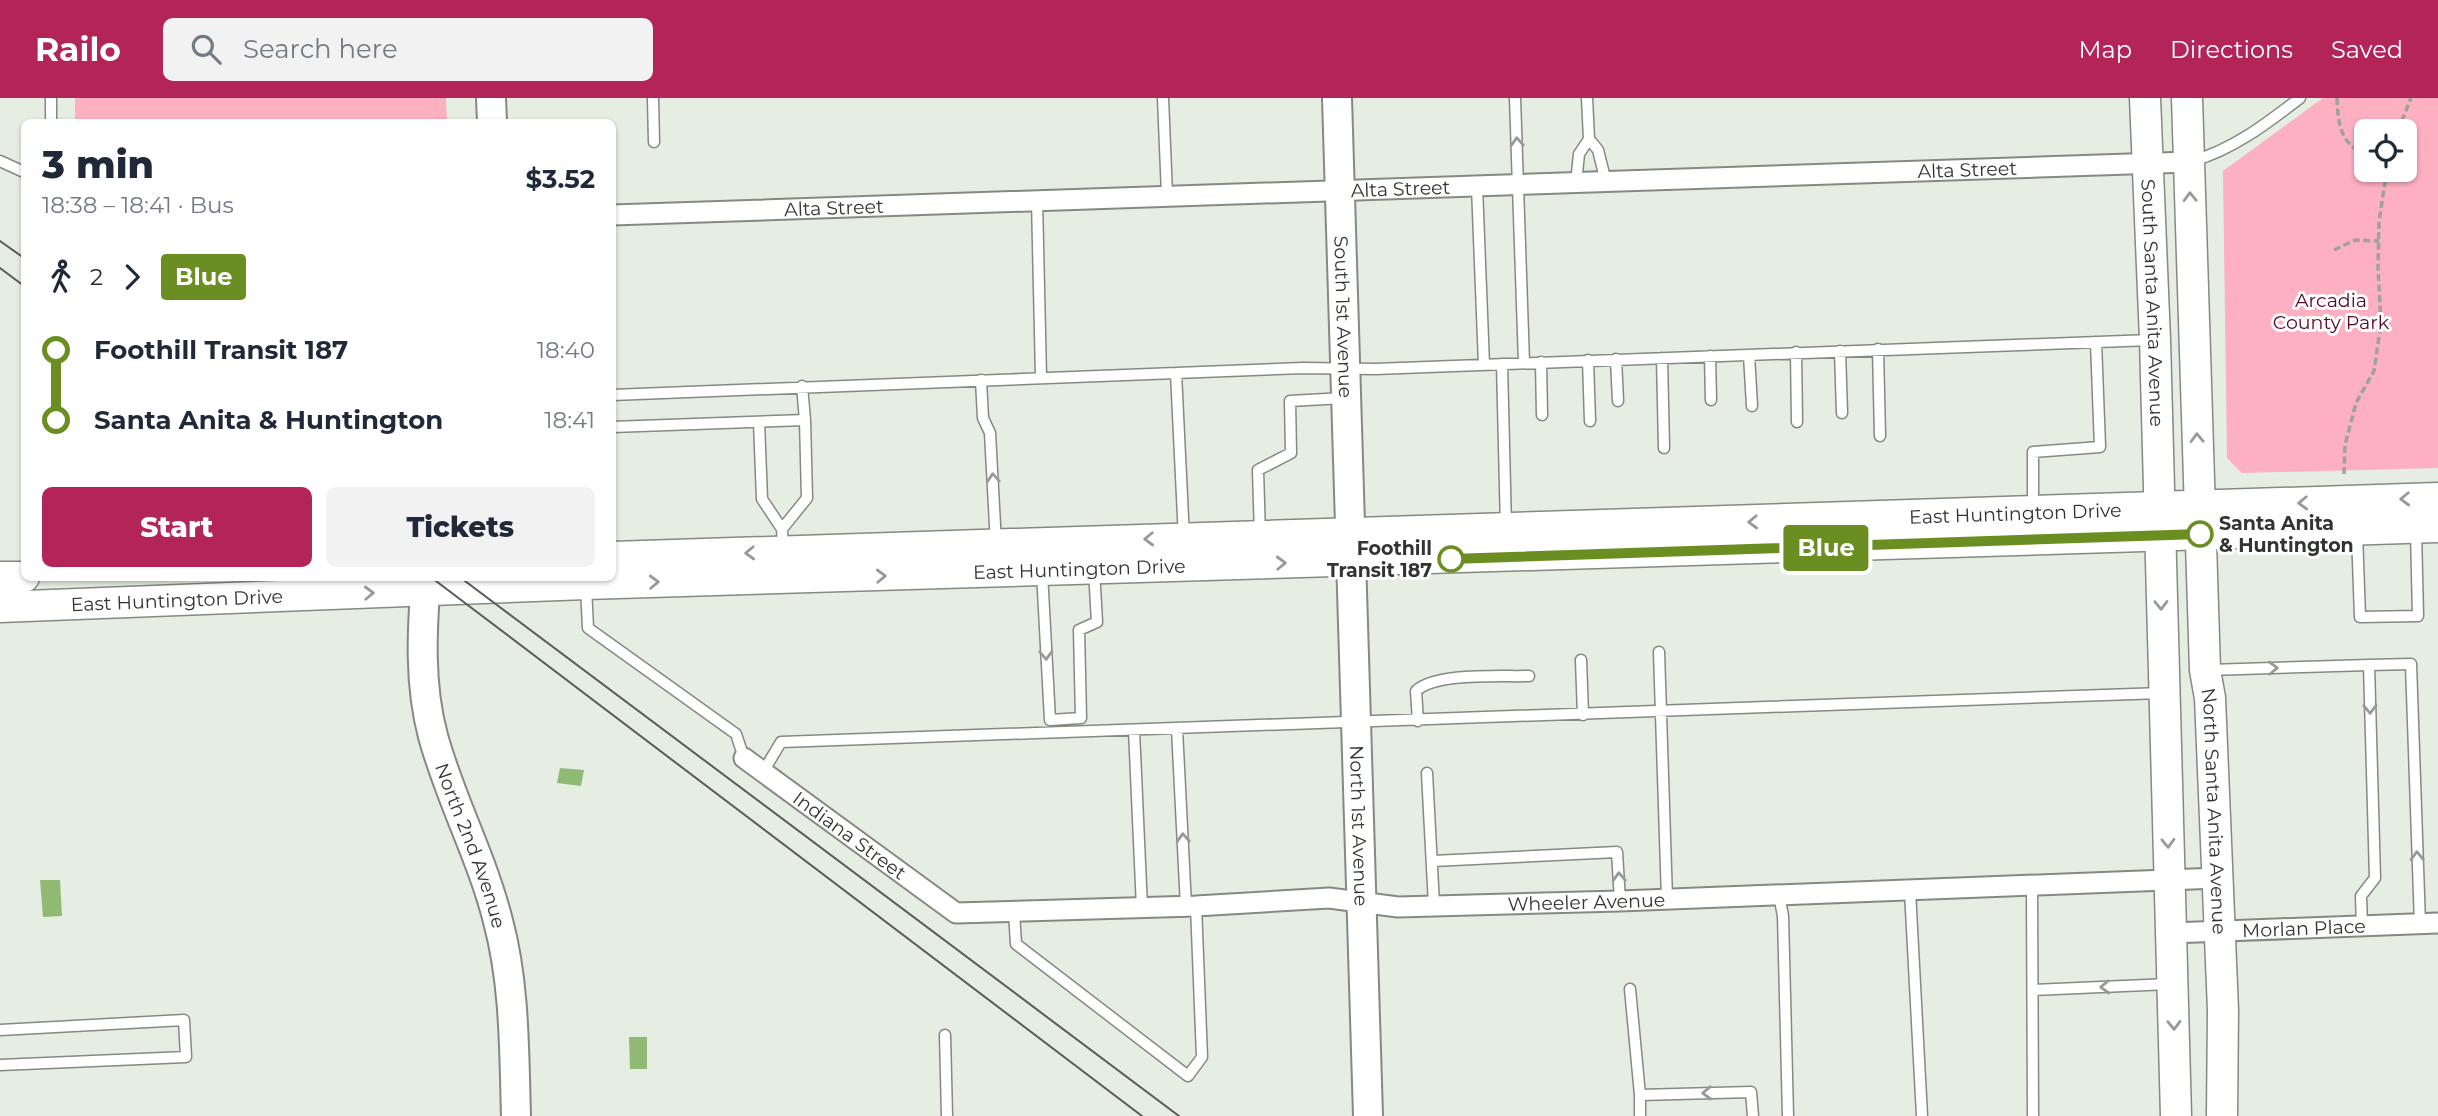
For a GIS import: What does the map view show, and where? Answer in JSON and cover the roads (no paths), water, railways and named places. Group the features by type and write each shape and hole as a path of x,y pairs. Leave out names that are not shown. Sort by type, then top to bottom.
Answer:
{"main road":[{"name":"South Santa Anita Avenue","path":"2145,98 2159,522"},
{"path":"2187,98 2200,520"},
{"path":"2176,1116 2159,522 2438,498"},
{"name":"East Huntington Drive","path":"0,607 425,584 1094,580 1348,548 1506,532 2033,512 2159,522"},
{"path":"2200,520 2357,530 2427,528"},
{"name":"North Santa Anita Avenue","path":"2200,520 2205,670 2210,698 2220,931 2222,1116"},
{"name":"East Huntington Drive","path":"616,557 783,540 996,545 1260,536 1348,548 2159,522"},
{"path":"0,578 21,577"}],"street":[{"path":"491,98 492,119"},
{"name":"South 1st Avenue","path":"1337,98 1348,548"},
{"name":"Alta Street","path":"616,215 2189,162"},
{"name":"North 1st Avenue","path":"1348,548 1368,1116"},
{"name":"North 2nd Avenue","path":"425,584 422,680 433,735 484,873 499,922 512,1006 516,1116"},
{"name":"Indiana Street","path":"744,758 956,913"},
{"name":"Wheeler Avenue","path":"956,913 1142,908 1329,898 1398,907 1620,901 2218,878"},
{"name":"Morlan Place","path":"2171,933 2429,923"}],"lane":[{"path":"51,98 51,119"},
{"path":"653,98 654,142"},
{"path":"1163,98 1167,195"},
{"path":"1515,98 1524,363"},
{"path":"1576,183 1578,154 1589,139 1587,98"},
{"path":"2189,162 2217,154 2258,130 2300,98"},
{"path":"1589,139 1598,149 1606,182"},
{"path":"0,161 21,172"},
{"path":"1477,187 1484,365"},
{"path":"1037,200 1041,377"},
{"path":"616,395 1041,377 1484,365 2155,340"},
{"path":"2033,512 2033,452 2099,447 2096,342"},
{"path":"1878,349 1880,436"},
{"path":"1840,351 1842,413"},
{"path":"1796,352 1797,422"},
{"path":"1749,355 1752,406"},
{"path":"1710,356 1711,400"},
{"path":"1662,358 1664,447"},
{"path":"1616,359 1618,401"},
{"path":"1588,360 1590,421"},
{"path":"1541,362 1542,415"},
{"path":"1502,364 1506,532"},
{"path":"1176,373 1184,538"},
{"path":"981,380 983,418 990,433 996,545"},
{"path":"783,540 807,498 802,386"},
{"path":"1260,536 1258,470 1291,453 1290,401 1344,398"},
{"path":"616,427 805,420"},
{"path":"759,422 762,499 783,540"},
{"path":"2357,530 2360,617 2418,616 2427,528"},
{"path":"1042,581 1050,720 1082,718 1079,631 1097,622 1094,580"},
{"path":"586,584 588,628 736,734 744,758"},
{"path":"1659,652 1667,899"},
{"path":"1581,660 1583,715"},
{"path":"2205,670 2411,664 2429,923"},
{"path":"2362,927 2361,896 2375,878 2369,665"},
{"path":"1418,721 1416,691 1423,684 1440,680 1529,676"},
{"path":"764,772 781,742 1354,724 2163,693"},
{"path":"1014,912 1016,944 1188,1076 1202,1057 1177,729"},
{"path":"1134,730 1142,908"},
{"path":"1427,773 1434,905"},
{"path":"1433,861 1617,852 1620,901"},
{"path":"2032,887 2033,1116"},
{"path":"1910,891 1922,1116"},
{"path":"1779,895 1783,916 1788,1116"},
{"path":"2033,990 2173,984"},
{"path":"1630,989 1640,1116"},
{"path":"0,1030 184,1020 186,1056 0,1065"},
{"path":"945,1035 947,1116"},
{"path":"1640,1095 1751,1092 1753,1116"}],"tram line":[{"path":"0,241 21,256"},
{"path":"0,268 21,284"},
{"path":"436,581 1142,1116"},
{"path":"465,581 1179,1116"}],"place":[{"name":"Santa Anita & Huntington","path":"2200,534"},
{"name":"Foothill Transit 187","path":"1451,559"}],"park label":[{"name":"Arcadia County Park","path":"2331,311"}]}
